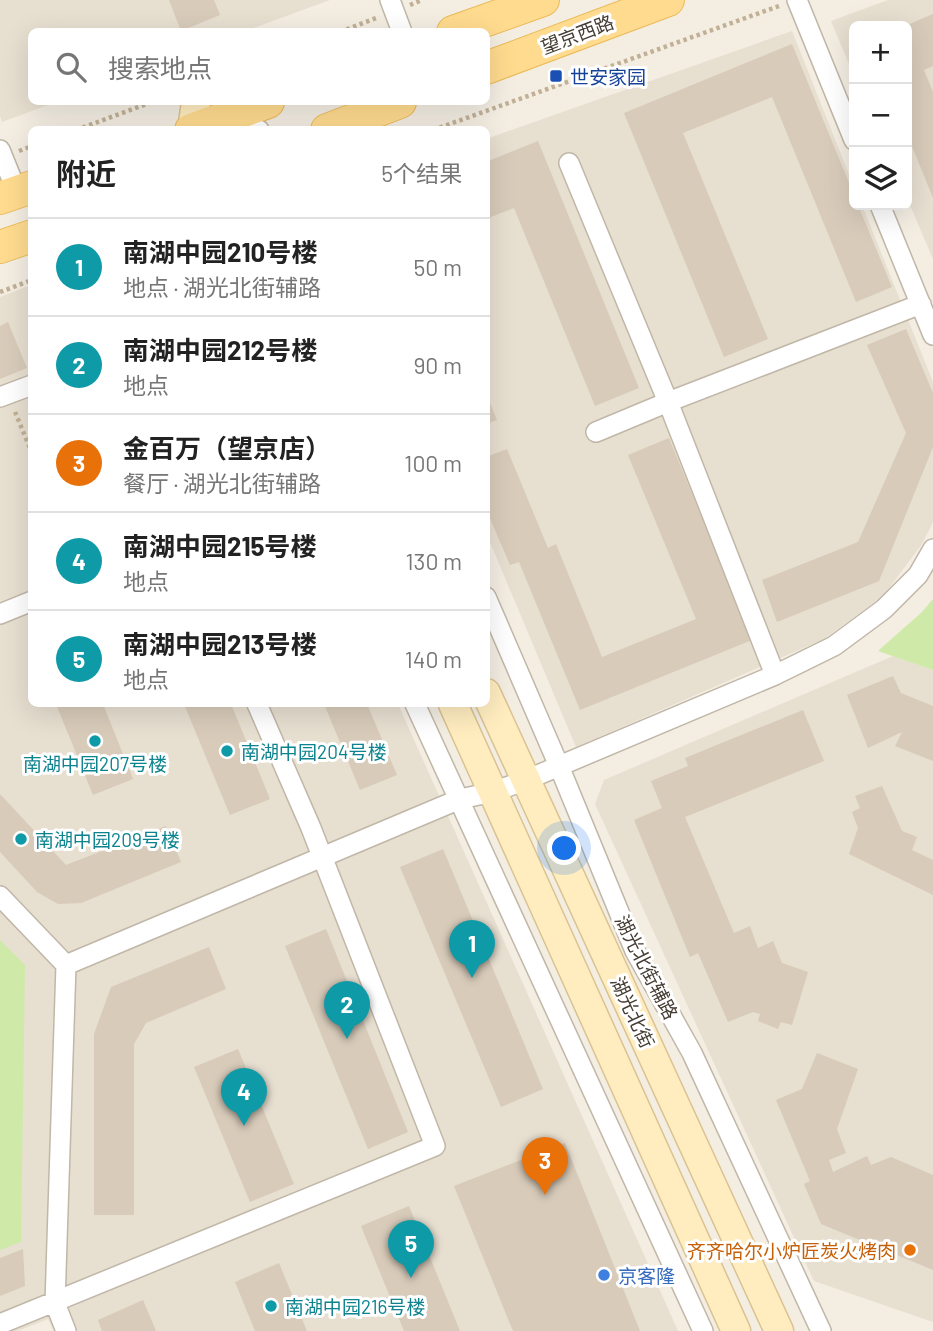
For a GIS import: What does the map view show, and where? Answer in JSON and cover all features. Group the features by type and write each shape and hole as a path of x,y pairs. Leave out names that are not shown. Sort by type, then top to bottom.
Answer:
{"main road":[{"path":"464,28 542,0"},
{"name":"望京西路","path":"490,67 668,0"},
{"path":"199,126 258,105"},
{"path":"337,126 392,105"},
{"path":"0,247 28,237"}],"street":[{"path":"390,0 400,28"},
{"path":"790,2 849,129"},
{"path":"192,126 196,105"},
{"path":"223,116 249,126"},
{"path":"0,150 16,192"},
{"path":"569,163 668,402 775,675"},
{"path":"882,210 933,335"},
{"path":"596,432 921,304"},
{"path":"4,396 28,387"},
{"path":"66,965 460,799 493,792 526,780 775,675 834,646 884,609 918,575 933,549"},
{"path":"0,614 28,603"},
{"name":"湖光北街辅路","path":"490,606 635,951 692,1052 821,1331"},
{"name":"湖光北街","path":"490,702 779,1331"},
{"path":"0,1324 435,1146 323,858 258,707"},
{"path":"416,707 703,1331"},
{"name":"湖光北街","path":"454,707 736,1331"},
{"path":"0,895 66,965 55,1303 66,1331"}],"path":[{"path":"444,126 790,2"},
{"path":"87,126 144,105"},
{"path":"0,292 28,281"},
{"path":"4,396 28,445"}],"shaded area":[{"path":"0,0 330,0 253,28 28,28 28,105 48,105 2,122"},
{"path":"888,0 933,0 933,259 912,210 912,21 849,21 849,64 831,21"},
{"path":"792,31 849,174 849,210 864,210 933,382 933,522 922,544 883,596 824,639 576,747 490,542 490,138"},
{"path":"28,286 28,707 399,707 678,1331 54,1331 48,1319 18,1331 0,1331 0,297"},
{"path":"893,656 933,670 933,1322 814,1281 595,804 604,780"}],"green space":[{"path":"933,599 933,670 878,651 922,612"},
{"path":"0,940 25,965 21,1242 0,1250"}],"building":[{"path":"169,0 214,0 220,15 188,28 180,28"},
{"path":"933,14 933,66 924,70 933,92 933,198 912,146 912,23"},
{"path":"792,44 849,183 849,210 860,210 892,287 856,302 772,97 683,133 768,339 724,357 624,113"},
{"path":"538,141 639,388 595,406 514,208 490,217 490,160"},
{"path":"8,322 27,368 0,379 0,326"},
{"path":"906,329 933,393 933,447 879,581 777,622 762,580 858,542 906,433 867,345"},
{"path":"490,403 497,420 490,423"},
{"path":"669,438 752,640 580,710 519,562 510,565 490,518 490,455 507,449 548,548 556,544 602,657 696,619 628,455"},
{"path":"893,676 901,693 933,706 933,761 895,746 902,732 868,748 847,695"},
{"name":"南湖中园207号楼","path":"57,707 104,707 133,779 93,795"},
{"name":"南湖中园204号楼","path":"185,707 232,707 270,799 230,815"},
{"path":"325,707 368,707 397,775 360,790"},
{"path":"803,710 824,761 685,817 734,933 750,926 758,948 773,941 782,963 808,972 792,1025 781,1022 778,1029 758,1021 760,1014 753,1012 728,1022 698,953 690,957 634,820 662,808 651,781 688,766 685,758"},
{"path":"882,786 902,831 917,837 912,850 933,860 933,895 849,854 858,828 852,812 860,808 855,796"},
{"name":"南湖中园209号楼","path":"0,794 66,865 166,826 181,862 81,903 58,904 37,892 0,852"},
{"path":"443,849 543,1089 501,1107 400,867"},
{"path":"326,929 408,1132 368,1149 285,946"},
{"path":"209,947 226,989 146,1023 134,1044 134,1215 94,1215 94,1034 111,987"},
{"path":"238,1049 294,1184 250,1202 194,1067"},
{"path":"817,1053 858,1069 837,1129 846,1153 829,1160 833,1172 867,1156 871,1165 891,1157 933,1175 933,1270 821,1224 804,1184 810,1181 776,1100 802,1089"},
{"path":"565,1143 640,1331 513,1331 454,1186"},
{"path":"409,1206 460,1331 404,1331 361,1226"},
{"path":"23,1249 25,1286 0,1296 0,1258"},
{"name":"南湖中园216号楼","path":"279,1263 307,1331 255,1331 235,1282"},
{"path":"143,1300 156,1331 102,1331 98,1320"}],"place":[{"name":"世安家园","path":"556,76"},
{"name":"南湖中园207号楼","path":"95,741"},
{"name":"南湖中园204号楼","path":"227,751"},
{"name":"南湖中园209号楼","path":"21,839"},
{"name":"南湖中园210号楼","path":"472,978"},
{"name":"南湖中园212号楼","path":"347,1039"},
{"name":"南湖中园215号楼","path":"244,1126"},
{"name":"金百万（望京店）","path":"545,1195"},
{"name":"齐齐哈尔小炉匠炭火烤肉","path":"910,1250"},
{"name":"京客隆","path":"604,1275"},
{"name":"南湖中园213号楼","path":"411,1278"},
{"name":"南湖中园216号楼","path":"271,1306"}]}
